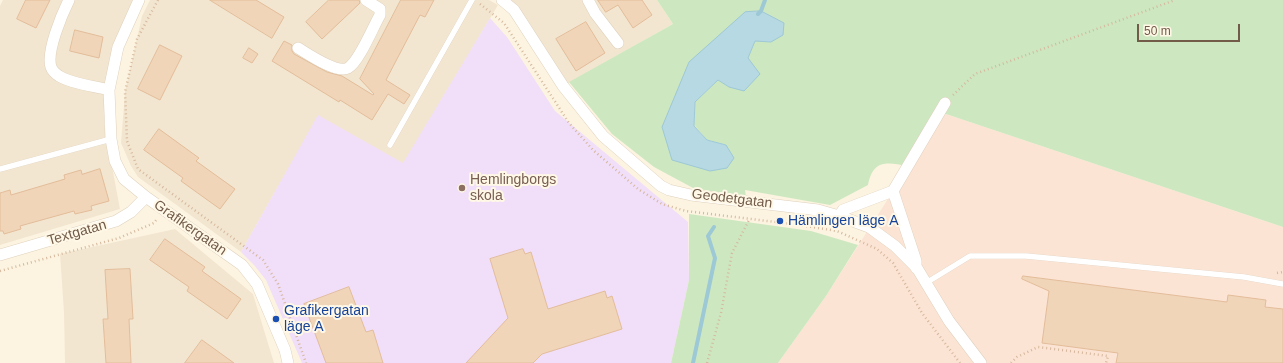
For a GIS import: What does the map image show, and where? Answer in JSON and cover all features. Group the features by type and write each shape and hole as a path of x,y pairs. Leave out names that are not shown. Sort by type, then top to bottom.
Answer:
{"street":[{"path":"70,0 60,18 50,59 51,69 59,76 109,90"},
{"name":"Grafikergatan","path":"140,0 118,46 109,90 110,139 115,161 124,178 146,197 242,265 257,284 285,350 288,363"},
{"path":"298,48 315,59 332,66 344,69 349,68 358,58 380,15 380,9 366,0"},
{"path":"588,0 595,13 618,43"},
{"name":"Geodetgatan","path":"507,1 563,86 603,136 661,186 669,190 691,195 818,210 869,227 894,246 916,268 957,332 981,363"},
{"path":"839,216 843,210 893,191 945,103"},
{"path":"893,191 916,261 916,268"},
{"name":"Textgatan","path":"0,255 116,222 131,212 146,197"}],"lane":[{"path":"390,145 472,0"},
{"path":"0,170 110,139"},
{"path":"926,283 970,256 1026,256 1244,277 1283,284"}],"path":[{"path":"158,0 137,39 125,92 127,141 138,169 263,260 278,284 306,363"},
{"path":"945,103 975,74 1175,0"},
{"path":"707,363 721,313 732,253 749,220"},
{"path":"1011,363 1017,357 1038,347 1108,356 1106,363"}],"shaded area":[{"path":"3,0 139,0 109,90 104,124 120,209 0,245 0,6"},
{"path":"150,0 489,0 498,5 403,164 318,116 241,252 138,177 131,166 121,143 125,92 142,16"},
{"path":"502,0 657,0 673,24 563,86"},
{"name":"Hemlingborgs skola","path":"490,18 507,37 555,111 688,222 689,280 671,363 302,363 266,280 241,252 318,115 403,163"},
{"path":"940,112 1283,227 1283,363 778,363 826,296 893,191"},
{"path":"175,229 253,294 274,363 65,363 64,313 60,254"}],"green space":[{"path":"657,0 1283,0 1283,227 940,112 907,166 887,164 877,167 870,177 868,185 830,205 745,190 746,197 693,188 654,167 612,134 569,82 673,24","holes":["784,23 771,42 755,40 748,58 729,87 718,80 695,102 694,125 707,140 726,145 672,160 689,62"]},
{"path":"689,214 811,231 858,245 826,296 778,363 671,363 689,280"}],"water":[{"path":"761,11 784,23 783,35 771,42 755,41 748,58 760,74 744,91 729,87 718,80 695,102 694,126 707,140 726,145 734,158 727,168 710,171 672,160 662,127 689,62 745,12"}],"building":[{"path":"26,0 50,0 36,28 17,19"},
{"path":"210,0 256,0 284,17 272,38"},
{"path":"329,0 359,0 360,3 322,39 306,22"},
{"path":"401,0 434,0 425,17 420,15 386,80 410,95 404,104 388,94 372,120 340,100 339,102 272,61 284,41 292,45 292,51 294,54 327,72 342,76 373,95 374,94 360,79"},
{"path":"598,0 642,0 652,15 633,28 618,5 606,12"},
{"path":"586,22 605,53 576,71 556,39"},
{"path":"75,30 103,37 99,58 70,51"},
{"path":"160,45 182,56 160,100 138,89"},
{"path":"249,48 258,54 252,63 243,58"},
{"path":"159,129 199,158 196,161 235,189 220,209 181,181 183,178 144,150"},
{"path":"100,169 109,201 91,206 92,210 75,214 74,211 20,226 21,229 4,234 3,231 0,231 0,193 10,190 11,195 65,179 64,175 81,170 82,174"},
{"path":"165,239 205,267 202,271 241,299 227,319 187,291 189,287 150,260"},
{"path":"523,249 525,254 531,252 548,309 605,291 607,298 612,296 622,329 542,354 533,363 466,363 508,318 490,259"},
{"path":"130,269 133,319 129,319 131,363 106,363 103,319 108,319 105,270"},
{"path":"1023,276 1227,302 1228,295 1266,300 1265,307 1283,309 1283,363 1116,363 1118,353 1042,343 1049,291 1022,279"},
{"path":"349,287 366,332 373,330 383,363 326,363 304,304"},
{"path":"202,340 234,363 185,363"}],"waterway":[{"path":"758,14 761,11 765,0"},
{"path":"693,363 715,258 708,236 714,227"}],"place":[{"name":"Hemlingborgs skola","path":"462,188"},
{"name":"Hämlingen läge A","path":"780,221"},
{"name":"Grafikergatan läge A","path":"276,319"}]}
